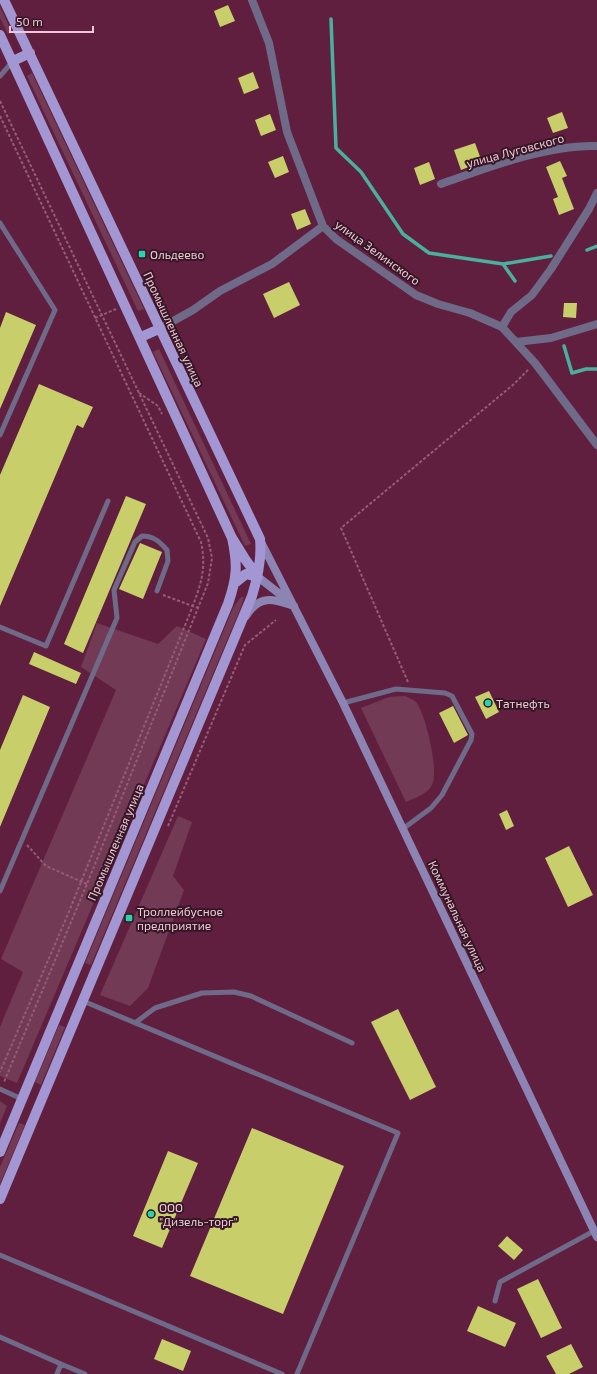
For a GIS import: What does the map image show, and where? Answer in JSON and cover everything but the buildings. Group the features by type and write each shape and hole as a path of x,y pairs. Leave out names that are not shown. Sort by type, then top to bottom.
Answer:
{"main road":[{"name":"Промышленная улица","path":"4,0 260,539 294,606"},
{"name":"Промышленная улица","path":"0,36 141,337 232,538 244,559 258,577 294,606"},
{"path":"13,61 30,53"},
{"path":"141,337 160,329"},
{"name":"Промышленная улица","path":"0,1152 236,582 236,557 232,538"},
{"name":"Промышленная улица","path":"0,1199 241,623 258,577 261,549 260,539"},
{"path":"236,582 246,574 258,577"},
{"name":"Промышленная улица","path":"241,623 256,604 265,600 273,599 294,606"},
{"name":"Коммунальная улица","path":"294,606 404,828 596,1234"},
{"path":"66,994 83,1001"},
{"path":"22,1099 39,1106"}],"street":[{"path":"160,329 193,310 220,291 272,264 323,226 287,132 268,44 252,0"},
{"name":"улица Луговского","path":"441,184 494,165 567,147 597,146"},
{"path":"502,327 512,312 532,295 551,269 589,209 597,193"},
{"name":"улица Зелинского","path":"323,226 336,239 416,295 438,304 470,313 502,327 535,363 597,445"},
{"path":"516,342 551,338 597,324"}],"lane":[{"path":"0,76 13,61"},
{"path":"0,223 55,310 0,435"},
{"path":"0,627 46,646 108,501"},
{"path":"0,891 117,618 114,590 135,542 142,536 151,536 168,550 168,561 157,591"},
{"path":"343,703 396,689 444,692 452,696 472,734 471,740 442,795 431,808 404,828"},
{"path":"135,1023 155,1008 202,993 234,992 251,996 352,1043"},
{"path":"83,1001 398,1133 298,1374"},
{"path":"0,1089 22,1099"},
{"path":"495,1301 500,1282 566,1246 596,1234"},
{"path":"0,1256 282,1374"},
{"path":"0,1337 85,1374"},
{"path":"57,1374 61,1364"}],"path":[{"path":"0,116 201,542 205,559 203,577 193,606 68,914 0,1072"},
{"path":"95,318 111,311"},
{"path":"412,690 341,528 514,384 535,363"},
{"path":"138,392 158,406 165,420"},
{"path":"169,598 198,608"},
{"path":"166,832 246,645 276,620"},
{"path":"23,839 46,866 87,884"},
{"path":"68,914 74,916"}],"shaded area":[{"path":"0,7 12,32 8,34 0,18"},
{"path":"32,73 144,309 138,311 27,76"},
{"path":"159,349 251,544 245,546 153,352"},
{"path":"241,597 244,597 241,607 91,965 85,963 233,608"},
{"path":"97,623 158,644 177,626 206,639 17,1083 0,1076 0,1027 23,972 1,959 116,690 81,667"},
{"path":"405,696 416,702 424,718 433,756 434,768 434,778 430,788 406,802 361,708 389,697"},
{"path":"178,816 192,822 173,876 184,890 148,988 130,1006 100,995"},
{"path":"59,1025 65,1027 41,1085 35,1082"},
{"path":"0,1101 7,1106 0,1123"},
{"path":"19,1123 25,1125 0,1184 0,1167"}],"waterway":[{"path":"331,19 336,148 361,172 403,234 429,253 503,264 551,256"},
{"path":"587,250 597,246"},
{"path":"503,264 515,281"},
{"path":"564,346 572,373 586,369 597,369"}],"place":[{"name":"Ольдеево","path":"142,254"},
{"name":"Татнефть","path":"488,703"},
{"name":"Троллейбусное предприятие","path":"129,918"},
{"name":"ООО \"Дизель-торг\"","path":"151,1214"}]}
